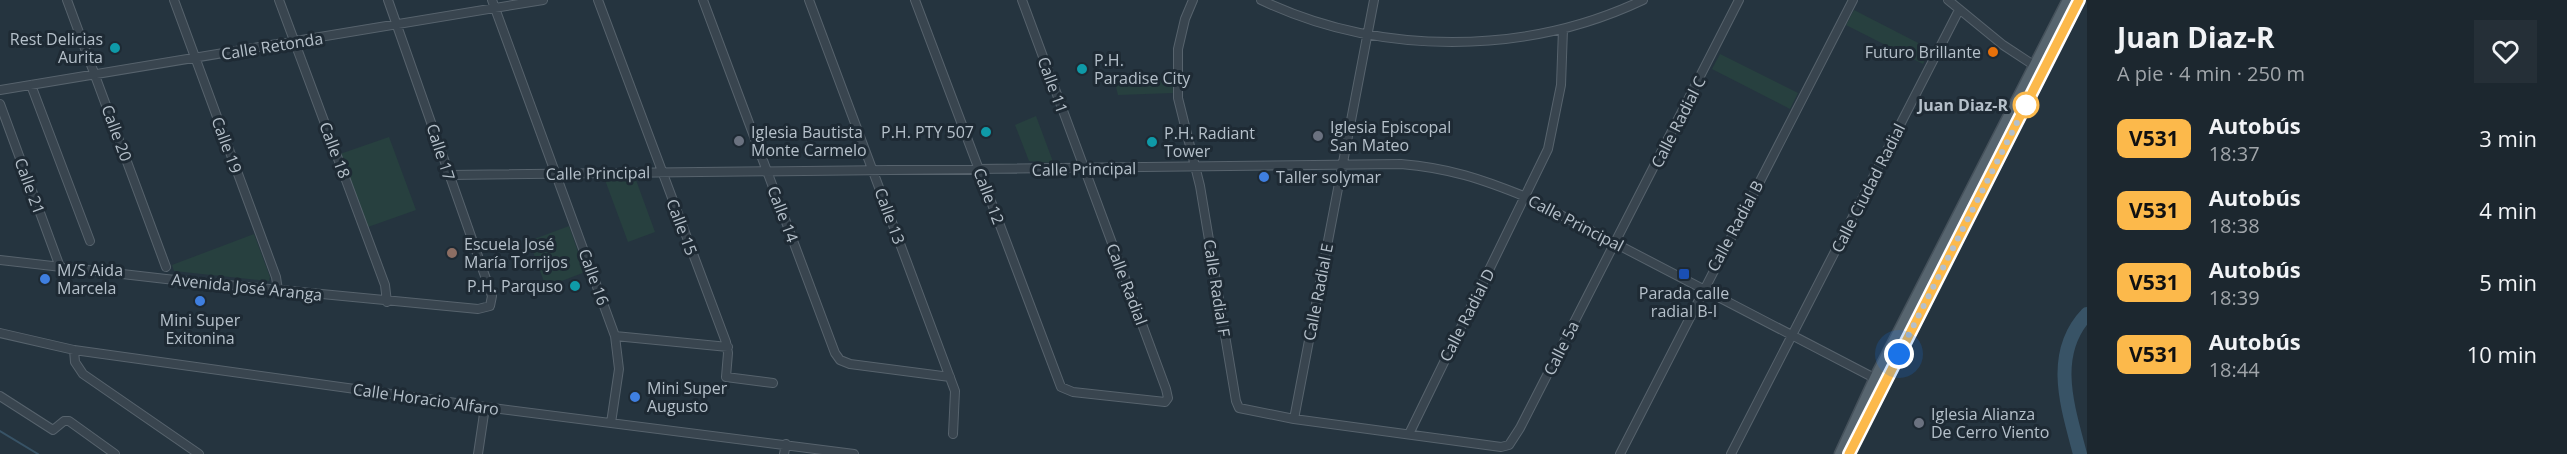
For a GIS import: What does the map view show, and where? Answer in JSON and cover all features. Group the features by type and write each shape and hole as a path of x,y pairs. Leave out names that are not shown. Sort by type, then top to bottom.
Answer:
{"main road":[{"path":"2039,68 2068,0"},
{"path":"1840,454 1880,381 2039,68 2079,0"},
{"path":"1849,454 1880,381"}],"street":[{"name":"Calle 20","path":"67,0 166,267"},
{"name":"Calle 19","path":"174,0 276,277 278,290"},
{"name":"Calle 18","path":"279,0 385,285 387,302"},
{"name":"Calle 17","path":"388,0 492,296 492,303"},
{"name":"Calle Retonda","path":"0,90 295,43 398,25 494,4 543,0"},
{"name":"Calle 15","path":"598,0 728,347 726,377 773,383"},
{"name":"Calle 14","path":"703,0 840,360 950,377"},
{"name":"Calle 13","path":"809,0 950,377 956,398 953,434"},
{"name":"Calle 12","path":"915,0 1058,381 1065,390"},
{"name":"Calle 11","path":"1022,0 1083,169"},
{"name":"Calle Radial F","path":"1192,0 1182,30 1176,75 1182,118 1200,186 1236,401 1239,408 1245,411 1294,419"},
{"path":"1261,0 1293,14 1367,35 1458,42 1563,29 1643,0"},
{"name":"Calle Radial E","path":"1294,419 1374,0"},
{"name":"Calle Radial C","path":"1615,243 1739,0"},
{"name":"Calle Radial B","path":"1620,454 1703,288 1853,0"},
{"path":"1948,0 2039,68"},
{"name":"Calle 16","path":"494,4 615,336 619,369 611,423"},
{"name":"Calle Ciudad Radial","path":"1731,454 1959,10"},
{"name":"Calle Radial D","path":"1409,434 1548,149 1557,117 1562,85 1563,29"},
{"path":"31,85 90,241"},
{"name":"Calle 21","path":"0,104 60,267"},
{"name":"Calle Principal","path":"449,175 1401,164 1447,169 1483,179 1526,197 1880,381"},
{"name":"Calle Radial","path":"1065,390 1160,403 1167,400 1166,389 1083,169"},
{"name":"Calle 5a","path":"1409,434 1501,447 1509,445 1520,428 1615,243"},
{"name":"Avenida José Aranga","path":"0,260 387,302 478,309 492,303"},
{"name":"Calle Horacio Alfaro","path":"0,333 74,350 485,407 854,454"},
{"path":"615,336 728,347"},
{"path":"74,350 75,362 83,374 199,454"},
{"path":"0,396 53,430 64,421 69,421 115,454"},
{"path":"478,454 485,407"},
{"path":"1294,419 1409,434"},
{"path":"784,454 786,444"}],"green space":[{"path":"1854,10 1930,49 1923,64 1846,25"},
{"path":"1720,54 1798,93 1790,109 1712,69"},
{"path":"1114,79 1172,80 1173,93 1118,95"},
{"path":"1036,116 1053,163 1029,161 1015,125"},
{"path":"389,137 416,210 368,227 340,154"},
{"path":"605,180 636,180 655,232 628,242"},
{"path":"569,226 585,272 546,287 529,241"},
{"path":"254,234 270,277 269,281 174,271 172,265"}],"waterway":[{"path":"2080,454 2067,400 2065,364 2068,346 2075,330 2087,314"},
{"path":"0,431 38,454"}],"bus line":[{"name":"V531","path":"1849,454 2079,0"}],"place":[{"name":"Rest Delicias Aurita","path":"115,48"},
{"name":"Futuro Brillante","path":"1993,52"},
{"name":"P.H. Paradise City","path":"1082,69"},
{"name":"Juan Diaz-R","path":"2026,105"},
{"name":"P.H. PTY 507","path":"986,132"},
{"name":"Iglesia Episcopal San Mateo","path":"1318,136"},
{"name":"Iglesia Bautista Monte Carmelo","path":"739,141"},
{"name":"P.H. Radiant Tower","path":"1152,142"},
{"name":"Taller solymar","path":"1264,177"},
{"name":"Escuela José María Torrijos","path":"452,253"},
{"name":"Parada calle radial B-I","path":"1684,274"},
{"name":"M/S Aida Marcela","path":"45,279"},
{"name":"P.H. Parquso","path":"575,286"},
{"name":"Mini Super Exitonina","path":"200,301"},
{"name":"Mini Super Augusto","path":"635,397"},
{"name":"Iglesia Alianza De Cerro Viento","path":"1919,423"}],"route":[{"path":"1899,354 2026,105"}]}
